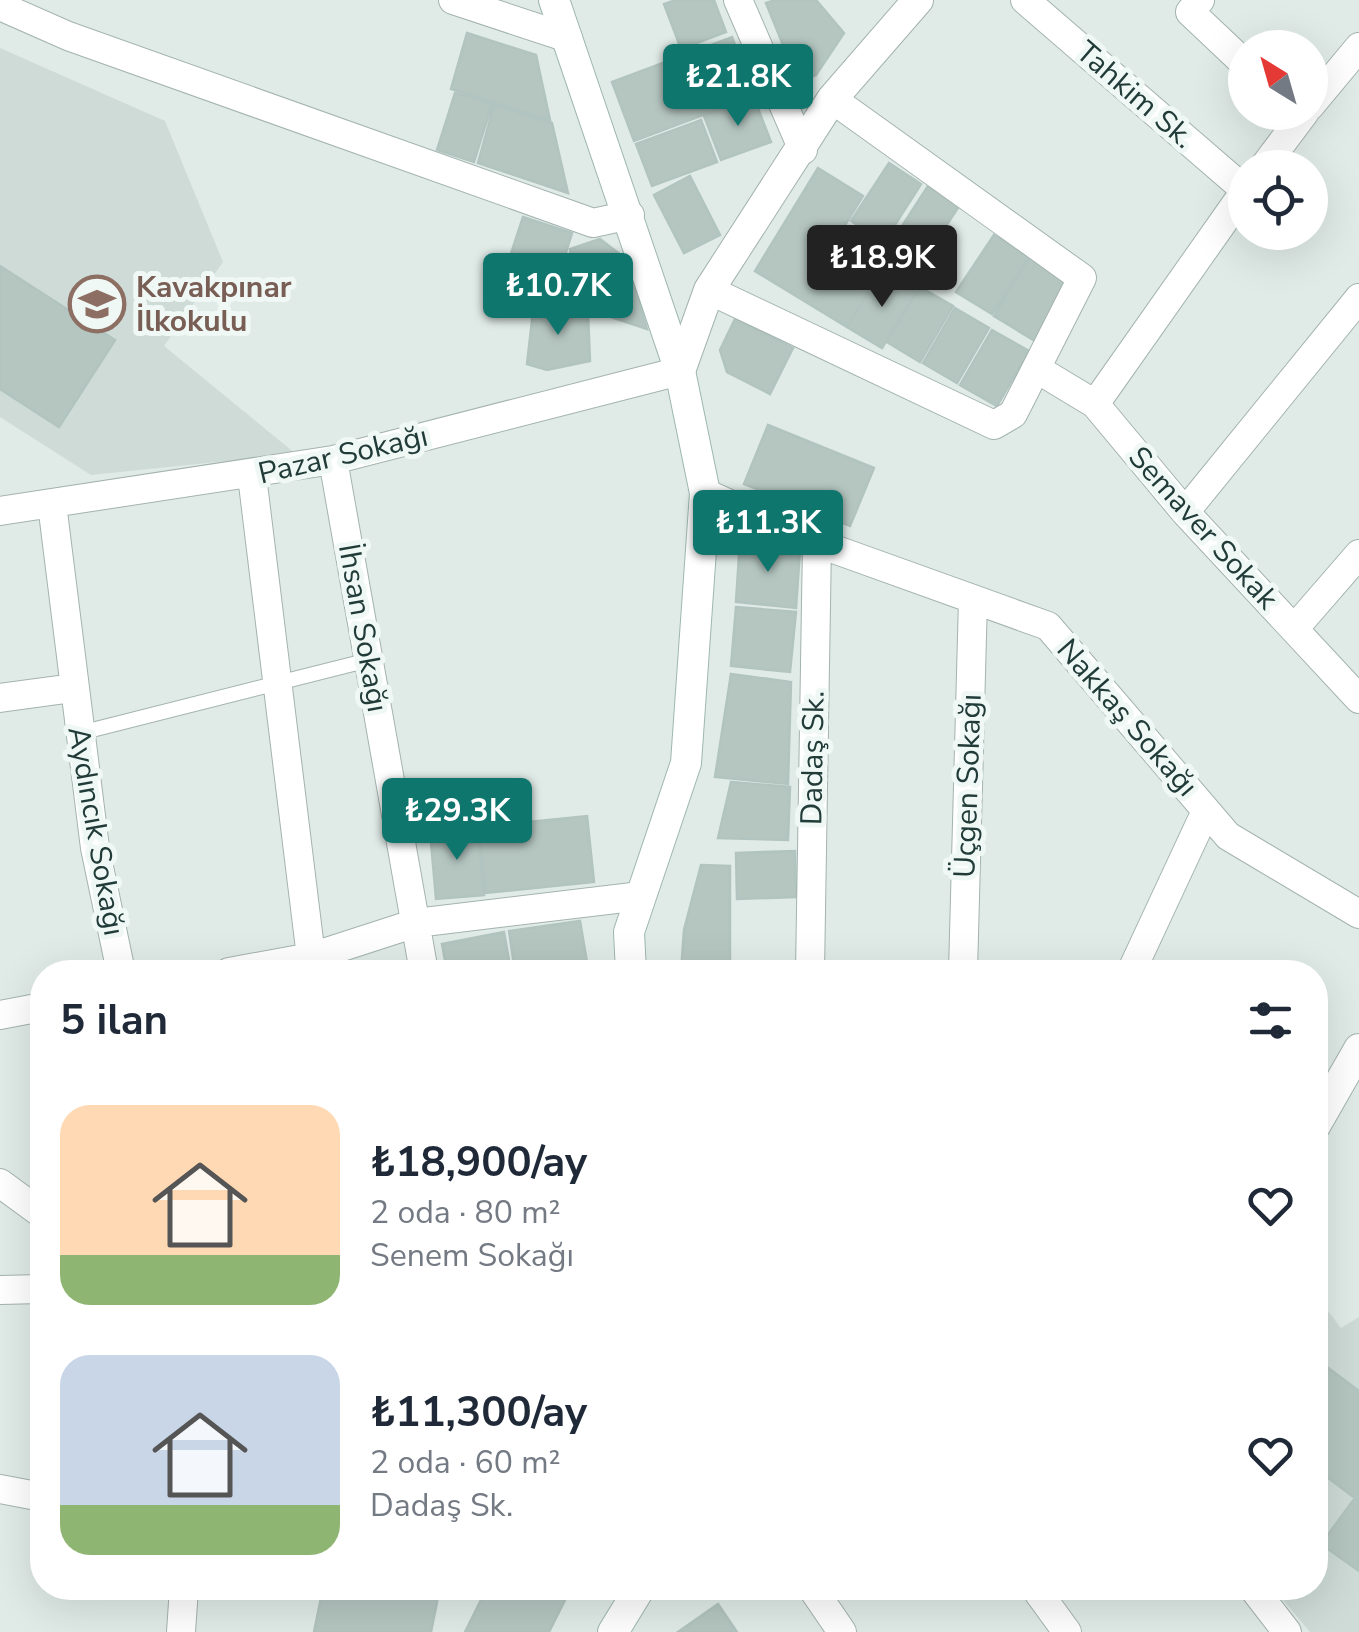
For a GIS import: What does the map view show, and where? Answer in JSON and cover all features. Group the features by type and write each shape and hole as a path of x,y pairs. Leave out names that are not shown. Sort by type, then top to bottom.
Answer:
{"main road":[{"path":"554,0 680,371 706,494 686,764 628,932 630,960"},
{"path":"680,371 709,290 803,150 832,99 918,0"},
{"path":"1328,1103 1359,1049"},
{"path":"620,1628 634,1600"}],"street":[{"path":"453,0 568,38"},
{"path":"738,0 803,150"},
{"name":"Tahkim Sk.","path":"1026,0 1228,175"},
{"path":"1200,0 1190,12 1228,48"},
{"path":"0,6 68,36 592,223 630,215"},
{"path":"1328,83 1359,47"},
{"path":"709,290 994,426 1014,414 1082,278 832,99"},
{"path":"1095,404 1228,214"},
{"path":"1184,512 1359,298"},
{"name":"Semaver Sokak","path":"1037,370 1095,404 1184,512 1359,699"},
{"name":"Pazar Sokağı","path":"0,510 252,476 332,460 680,371"},
{"name":"İhsan Sokağı","path":"332,460 422,960"},
{"path":"252,476 310,958"},
{"name":"Nakkaş Sokağı","path":"706,494 817,543 1048,626 1228,836 1359,914"},
{"name":"Aydıncık Sokağı","path":"52,504 95,848 118,960"},
{"name":"Dadaş Sk.","path":"810,960 817,543"},
{"path":"1294,629 1359,554"},
{"name":"Üçgen Sokağı","path":"962,960 973,599"},
{"name":"Aydıncık Sokağı","path":"0,698 73,688"},
{"path":"1137,960 1206,810"},
{"path":"298,960 416,923 640,896"},
{"path":"0,1015 30,1009"},
{"path":"0,1183 30,1205"},
{"path":"0,1290 30,1289"},
{"path":"0,1489 30,1495"},
{"path":"180,1632 183,1600"},
{"path":"820,1600 842,1632"},
{"path":"1044,1600 1067,1632"},
{"path":"1262,1600 1287,1632"}],"lane":[{"path":"79,734 277,680 369,660"}],"shaded area":[{"name":"Kavakpınar İlkokulu","path":"0,48 165,121 223,262 164,346 296,454 91,475 0,417"},
{"path":"1328,1311 1341,1328 1359,1317 1359,1632 1310,1632 1283,1600 1328,1600"}],"building":[{"path":"676,0 714,0 726,32 681,49 664,4"},
{"path":"816,0 844,33 816,75 798,82 766,3"},
{"path":"467,33 536,55 550,120 451,89"},
{"path":"732,37 754,96 634,141 612,82"},
{"path":"455,93 492,104 474,162 437,150"},
{"path":"754,98 771,142 721,160 704,116"},
{"path":"494,105 552,123 568,193 478,163"},
{"path":"701,120 717,162 652,186 636,144"},
{"path":"889,163 921,184 884,242 851,221"},
{"path":"818,168 863,196 834,243 881,271 847,327 755,271"},
{"path":"690,176 720,235 684,253 654,195"},
{"path":"928,186 959,206 926,257 895,237"},
{"path":"523,217 572,233 553,294 503,278"},
{"path":"994,235 1029,257 992,314 956,292"},
{"path":"600,239 626,259 647,329 581,307 570,249"},
{"path":"1030,256 1072,281 1035,341 994,316"},
{"path":"0,266 115,340 59,427 0,389"},
{"path":"881,271 916,292 882,348 847,327"},
{"path":"920,287 953,306 920,362 887,342"},
{"path":"534,303 588,313 590,361 547,370 527,364"},
{"path":"955,308 989,328 957,383 923,363"},
{"path":"735,319 793,348 770,394 727,372 720,350"},
{"path":"992,330 1029,351 997,406 960,385"},
{"path":"768,425 874,468 850,526 744,484"},
{"path":"740,540 800,550 796,608 736,602"},
{"path":"736,607 796,612 790,672 731,666"},
{"path":"731,674 791,682 788,784 715,777"},
{"path":"731,782 790,787 788,840 718,838"},
{"path":"587,816 594,882 486,893 479,827"},
{"path":"477,827 484,895 436,899 430,831"},
{"path":"795,851 796,897 737,899 736,853"},
{"path":"701,865 730,866 730,960 682,960 684,930"},
{"path":"580,921 587,960 513,960 509,931"},
{"path":"504,932 509,960 445,960 442,944"},
{"path":"1328,1368 1359,1391 1359,1571 1328,1549 1328,1535 1355,1498 1328,1478"},
{"path":"321,1600 437,1600 431,1632 314,1632"},
{"path":"481,1600 565,1600 549,1632 465,1632"},
{"path":"718,1604 737,1632 678,1632"}],"place":[{"name":"Kavakpınar İlkokulu","path":"97,304"}]}
